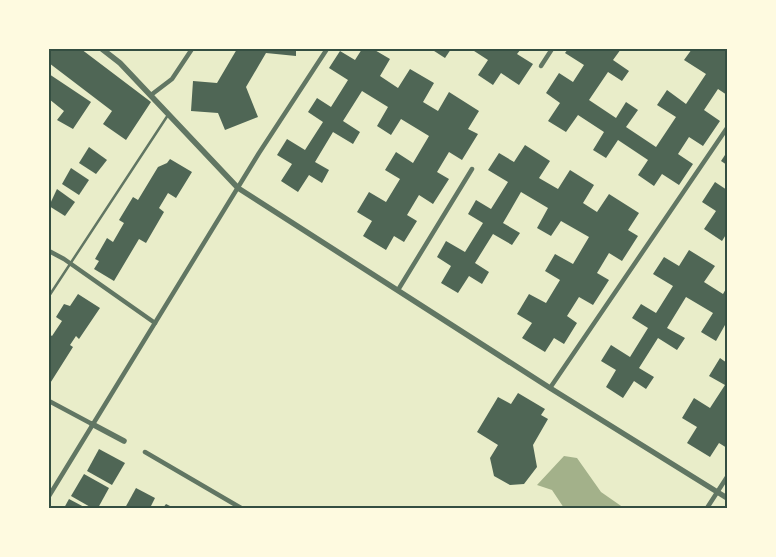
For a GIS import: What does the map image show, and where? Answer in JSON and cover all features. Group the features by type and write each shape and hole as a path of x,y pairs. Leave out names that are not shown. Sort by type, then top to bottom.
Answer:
{"street":[{"path":"102,49 120,63 238,188 550,388 727,498"},
{"path":"151,96 172,78 192,49"},
{"path":"49,496 238,188 328,49"},
{"path":"541,66 552,49"},
{"path":"550,388 727,128"},
{"path":"398,290 472,169"},
{"path":"49,251 71,264 155,323"},
{"path":"49,401 124,440"},
{"path":"145,452 241,508"},
{"path":"707,508 727,477"}],"lane":[{"path":"49,296 168,114"}],"shaded area":[{"path":"564,456 577,458 601,492 624,508 564,508 552,490 537,485"}],"building":[{"path":"49,49 81,49 151,102 126,140 103,124 112,111 49,63"},
{"path":"237,49 296,49 296,56 266,53 246,87 258,117 225,130 218,113 191,111 193,81 217,83"},
{"path":"362,49 373,49 390,59 380,76 398,88 410,69 434,83 423,102 438,111 449,92 479,111 468,129 478,134 462,160 449,152 437,172 449,179 433,204 419,195 407,215 417,221 404,242 394,236 386,250 363,236 372,221 357,212 369,192 386,202 400,179 385,170 396,152 413,163 429,136 401,119 391,135 377,126 388,107 362,91 343,121 360,132 353,144 333,132 315,162 329,170 322,183 309,175 298,192 281,181 292,164 277,155 287,139 305,150 323,122 308,112 317,98 331,107 348,80 329,68 340,51 355,60"},
{"path":"431,49 451,49 445,58"},
{"path":"471,49 521,49 517,54 533,64 519,85 501,73 493,85 478,75 488,60"},
{"path":"568,49 621,49 613,60 629,71 622,81 608,72 589,100 616,118 626,102 638,110 626,127 656,147 676,117 657,105 667,90 686,104 706,74 684,60 692,49 708,49 712,51 714,49 727,49 727,95 718,89 704,110 720,121 703,146 689,137 678,154 693,164 679,185 662,174 654,186 638,175 648,160 618,140 606,158 593,150 604,132 578,115 566,132 548,121 560,103 546,93 559,73 573,82 584,65 565,53"},
{"path":"49,74 91,102 73,129 57,120 64,111 49,99"},
{"path":"525,145 550,161 539,178 558,189 570,170 594,185 583,203 597,212 609,194 639,213 628,230 638,236 622,261 609,253 597,273 609,280 593,305 579,297 567,316 577,323 564,344 554,338 545,352 522,338 532,323 517,314 529,294 546,303 560,280 545,271 555,254 573,264 589,237 561,221 551,236 537,228 548,208 521,192 503,223 520,233 512,245 493,234 475,263 489,272 482,284 469,276 458,293 441,283 451,266 437,257 446,241 465,252 483,223 468,214 476,200 491,209 508,182 488,170 499,153 514,162"},
{"path":"89,147 107,160 96,174 79,163"},
{"path":"727,152 727,165 721,161"},
{"path":"170,159 192,172 176,198 168,193 159,208 164,212 146,243 139,239 114,281 94,269 99,261 95,259 107,238 113,242 124,223 119,220 133,197 138,200 158,167 167,163"},
{"path":"71,168 89,180 79,195 62,184"},
{"path":"715,182 727,190 727,233 722,241 704,229 716,211 702,202"},
{"path":"57,189 75,202 65,216 49,206"},
{"path":"689,250 715,266 704,282 723,294 727,287 727,326 725,325 716,341 701,332 713,313 686,297 667,328 685,338 677,350 658,338 639,368 654,377 646,389 634,381 623,398 606,387 616,370 601,361 611,345 630,357 648,328 632,318 641,304 656,313 673,286 653,274 664,257 679,266"},
{"path":"78,294 100,308 79,339 76,336 70,345 73,347 49,385 49,334 52,336 62,321 56,317 64,304 70,306"},
{"path":"720,358 727,363 727,448 719,443 710,457 687,443 697,427 682,418 694,398 710,408 725,385 709,376"},
{"path":"518,393 545,409 541,415 548,419 533,445 537,467 524,484 510,485 494,476 490,458 498,445 477,432 498,397 511,404"},
{"path":"99,449 125,463 112,485 87,471"},
{"path":"84,474 109,488 98,508 92,508 71,496"},
{"path":"136,488 155,498 150,508 125,508"},
{"path":"69,499 86,508 64,508"},
{"path":"166,504 174,508 163,508"}]}
